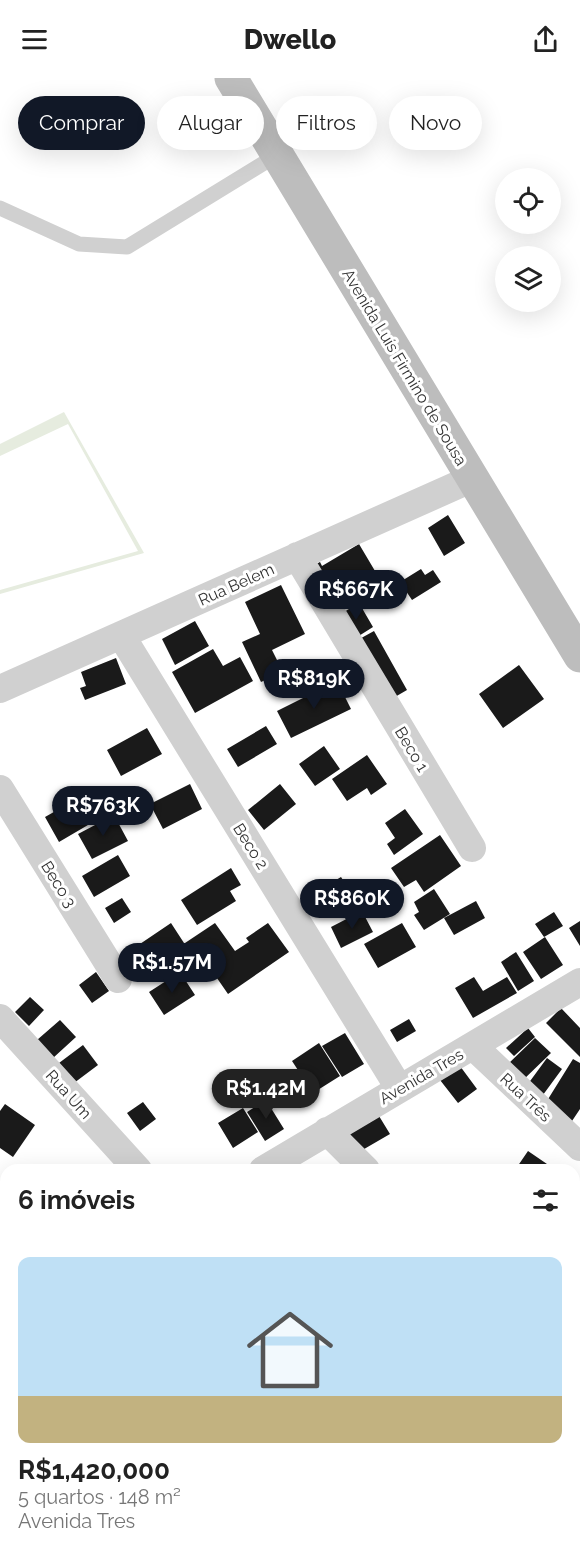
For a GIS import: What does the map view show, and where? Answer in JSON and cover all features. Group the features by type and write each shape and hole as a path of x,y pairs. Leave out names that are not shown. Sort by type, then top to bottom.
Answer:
{"main road":[{"name":"Avenida Luís Firmino de Sousa","path":"231,78 471,479 580,656"}],"street":[{"name":"Rua Belem","path":"0,689 471,479"},
{"name":"Beco 1","path":"297,556 472,848"},
{"name":"Beco 2","path":"121,635 399,1088"},
{"name":"Beco 3","path":"0,789 118,979"},
{"name":"Avenida Tres","path":"273,1164 580,982"},
{"name":"Rua Um","path":"0,1018 133,1164"},
{"name":"Rua Três","path":"473,1046 580,1148"},
{"path":"327,1131 360,1164"}],"lane":[{"path":"0,208 79,244 127,247 277,155"}],"shaded area":[{"path":"64,412 144,553 0,594 0,590 138,551 68,424 0,456 0,444"}],"building":[{"path":"448,515 465,543 444,556 428,528"},
{"path":"359,544 375,571 327,599 308,568 320,562 322,566"},
{"path":"421,569 425,575 433,570 441,582 412,600 400,582"},
{"path":"281,585 305,634 272,650 283,672 261,682 242,642 260,634 245,602"},
{"path":"359,603 373,627 354,639 339,615"},
{"path":"195,621 209,646 175,665 162,639"},
{"path":"374,631 407,690 388,701 354,642"},
{"path":"213,649 223,666 240,657 253,681 195,713 172,672"},
{"path":"116,658 126,684 85,700 80,688 86,686 81,672"},
{"path":"519,665 544,699 503,728 479,694"},
{"path":"337,681 351,709 291,738 277,711"},
{"path":"266,726 277,744 238,767 227,749"},
{"path":"147,728 162,754 121,776 107,750"},
{"path":"324,746 340,769 315,786 299,764"},
{"path":"367,755 387,784 371,795 367,788 347,801 332,779"},
{"path":"190,784 202,809 163,829 150,804"},
{"path":"280,784 296,804 264,830 248,810"},
{"path":"91,791 105,815 59,842 45,817"},
{"path":"405,809 423,834 394,855 387,844 395,838 385,823"},
{"path":"114,815 128,841 92,859 78,834"},
{"path":"440,835 461,866 424,892 416,880 404,887 391,868"},
{"path":"118,855 130,876 94,897 82,876"},
{"path":"231,868 241,885 230,891 236,901 197,925 181,900"},
{"path":"341,877 352,894 337,903 326,886"},
{"path":"434,889 450,914 424,930 414,915 419,912 414,902"},
{"path":"122,898 131,912 114,923 105,908"},
{"path":"476,901 485,918 454,935 444,918"},
{"path":"362,911 373,932 341,948 331,927"},
{"path":"554,912 563,926 544,937 535,924"},
{"path":"580,921 580,946 569,928"},
{"path":"171,923 184,943 161,959 158,955 148,962 137,946"},
{"path":"215,923 235,951 249,942 246,938 268,923 289,952 228,994 210,968 220,961 213,951 198,962 185,943"},
{"path":"402,923 416,947 378,968 364,944"},
{"path":"545,937 563,965 541,979 523,952"},
{"path":"516,952 534,981 518,991 501,962"},
{"path":"96,972 109,991 92,1003 79,985"},
{"path":"180,972 195,995 164,1015 149,992"},
{"path":"474,977 483,991 507,977 517,993 473,1018 455,988"},
{"path":"30,997 44,1010 29,1026 15,1012"},
{"path":"561,1008 580,1028 580,1057 546,1023"},
{"path":"409,1019 416,1031 397,1042 390,1030"},
{"path":"60,1020 76,1037 53,1058 37,1040"},
{"path":"528,1028 535,1037 514,1056 506,1048"},
{"path":"345,1033 364,1064 342,1077 322,1046"},
{"path":"535,1038 551,1053 521,1082 506,1066"},
{"path":"319,1043 340,1076 313,1093 292,1061"},
{"path":"83,1045 98,1065 70,1086 55,1066"},
{"path":"547,1058 562,1069 540,1099 525,1088"},
{"path":"573,1059 580,1063 580,1109 572,1121 545,1104"},
{"path":"460,1066 477,1089 458,1103 440,1080"},
{"path":"266,1100 284,1129 265,1141 247,1112"},
{"path":"143,1102 156,1119 140,1131 127,1113"},
{"path":"5,1104 35,1125 13,1157 0,1148 0,1111"},
{"path":"243,1108 258,1132 233,1148 218,1123"},
{"path":"379,1116 390,1134 359,1152 348,1134"},
{"path":"528,1151 547,1164 519,1164"}]}
